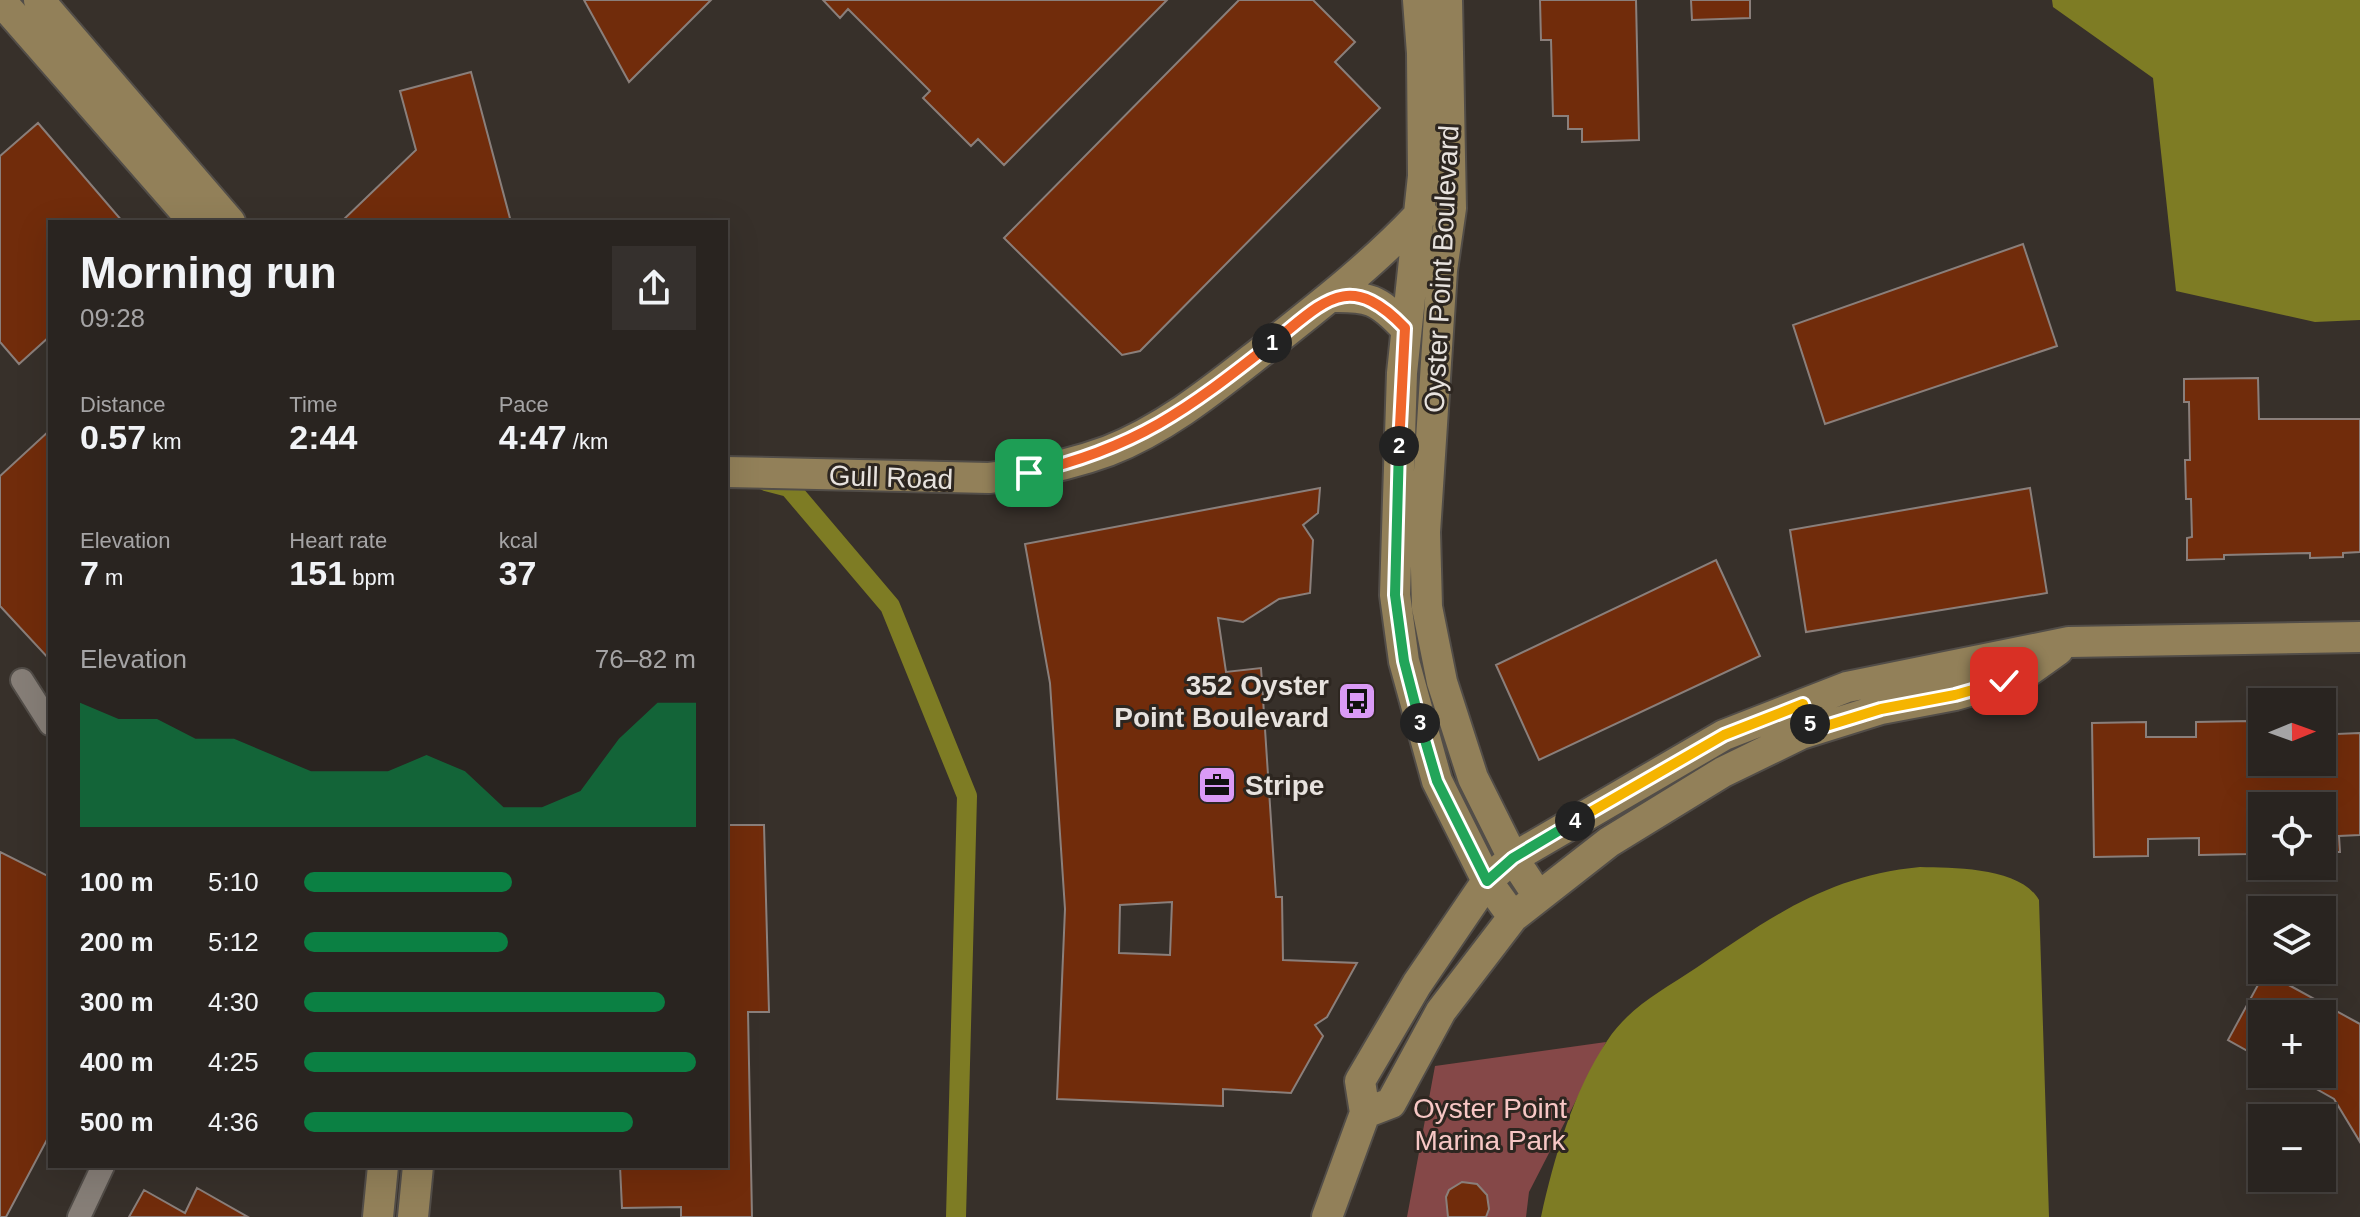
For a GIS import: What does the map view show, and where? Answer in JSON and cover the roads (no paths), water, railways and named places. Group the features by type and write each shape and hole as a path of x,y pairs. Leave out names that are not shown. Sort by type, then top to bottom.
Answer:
{"street":[{"path":"0,0 192,220"},
{"path":"39,0 228,220"},
{"name":"Oyster Point Boulevard","path":"1418,0 1423,176 1405,328 1395,595 1404,661 1437,781 1487,881 1513,917"},
{"name":"Oyster Point Boulevard","path":"1447,0 1451,208 1442,270 1425,532 1427,607 1455,729 1473,778 1513,858 1538,896"},
{"path":"1418,216 1451,208"},
{"name":"Gull Road","path":"728,472 961,479 1029,473 1109,450 1180,413 1330,297 1388,247 1418,216"},
{"path":"1330,297 1353,296 1375,301 1405,328"},
{"path":"1365,1113 1391,1103 1441,1011 1513,917 1609,842 1808,717 1847,687 2069,642 2360,637"},
{"path":"22,680 48,721"},
{"path":"1327,1217 1365,1113 1360,1081 1417,984 1487,881 1513,858 1724,735 1808,717"},
{"path":"79,1217 102,1168"},
{"path":"378,1217 383,1168"},
{"path":"413,1217 418,1168"}],"waterway":[{"path":"766,481 789,487 890,606 967,796 956,1217"}],"place":[{"name":"352 Oyster Point Boulevard","path":"1357,701"},
{"name":"Stripe","path":"1217,785"}],"park label":[{"name":"Oyster Point Marina Park","path":"1490,1124"}]}
